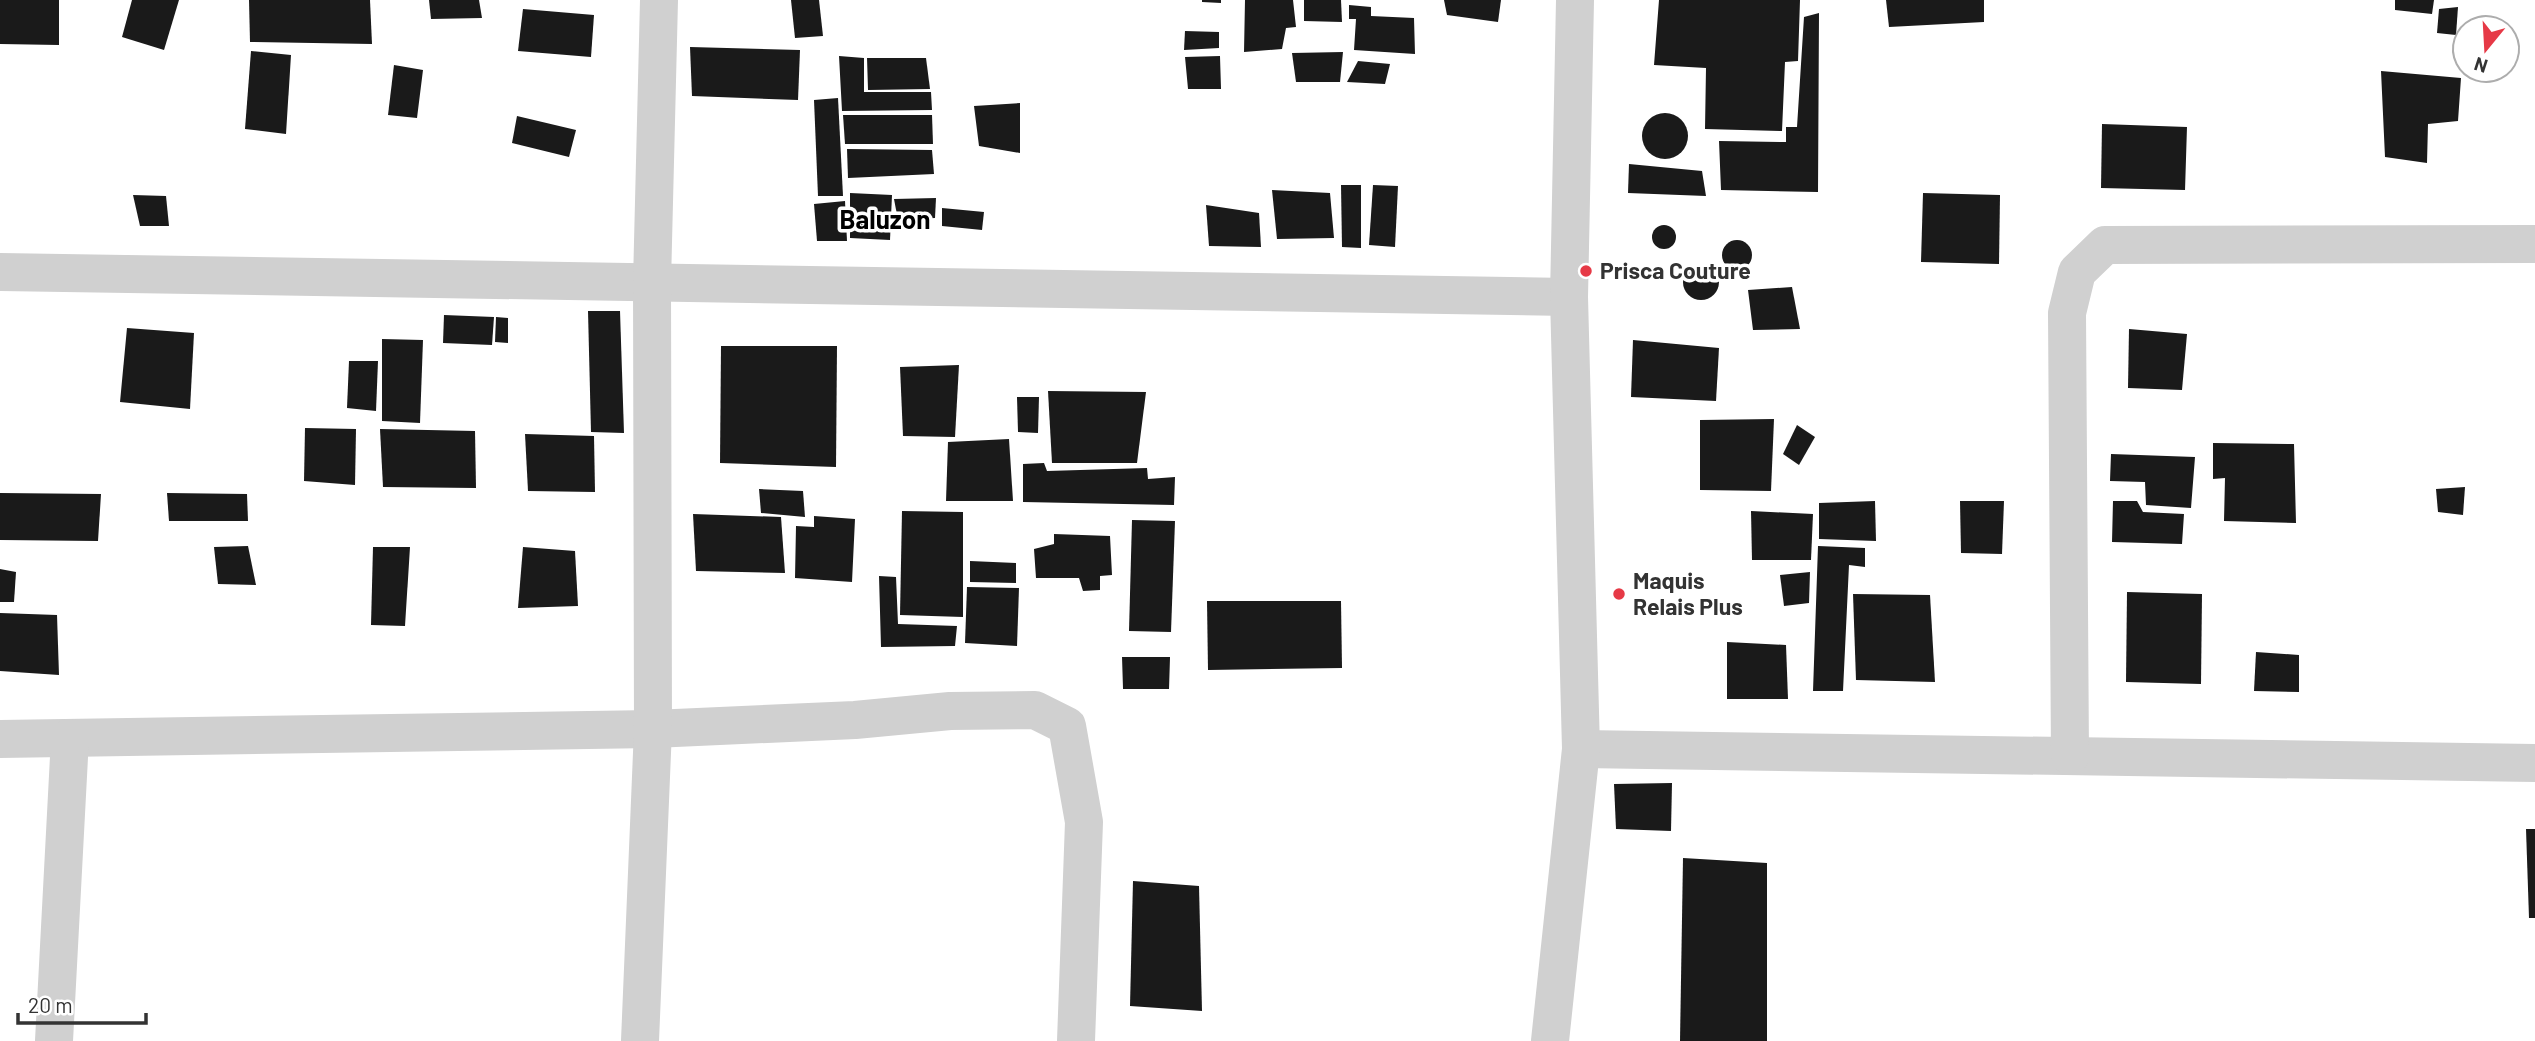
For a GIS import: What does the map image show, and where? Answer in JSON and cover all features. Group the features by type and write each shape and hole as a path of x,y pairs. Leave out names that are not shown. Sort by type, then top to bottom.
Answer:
{"street":[{"path":"640,1041 653,729 652,283 659,0"},
{"path":"1550,1041 1581,749 1569,298 1575,0"},
{"path":"2070,756 2067,313 2077,272 2105,245 2535,244"},
{"path":"0,272 1569,298"},
{"path":"0,739 653,729 855,720 950,711 1035,710 1067,726 1084,822 1076,1041"},
{"path":"54,1041 69,738"},
{"path":"1581,749 2535,763"}],"building":[{"path":"0,0 59,0 59,45 0,44"},
{"path":"132,0 179,0 164,50 122,37"},
{"path":"249,0 370,0 372,44 250,42"},
{"path":"429,0 479,0 482,18 431,19"},
{"path":"791,0 819,0 823,36 795,38"},
{"path":"1221,0 1221,3 1202,2"},
{"path":"1245,0 1293,0 1296,27 1286,28 1282,49 1244,52"},
{"path":"1304,0 1341,0 1342,22 1304,21"},
{"path":"1444,0 1501,0 1498,22 1447,15"},
{"path":"1659,0 1800,0 1798,61 1785,62 1782,131 1705,129 1706,68 1654,65"},
{"path":"1886,0 1984,0 1984,22 1889,27"},
{"path":"2395,0 2434,0 2432,14 2395,10"},
{"path":"1349,5 1371,7 1371,16 1414,18 1415,54 1354,50 1356,19 1349,19"},
{"path":"2458,7 2458,14 2451,14 2451,34 2437,33 2439,9"},
{"path":"523,9 594,15 591,57 518,51"},
{"path":"1819,13 1818,192 1721,190 1719,141 1786,142 1786,127 1797,127 1804,17"},
{"path":"1185,31 1219,32 1219,48 1184,50"},
{"path":"690,47 800,50 798,100 692,96"},
{"path":"251,51 291,55 286,134 245,129"},
{"path":"1343,52 1340,82 1296,82 1292,53"},
{"path":"839,56 864,58 864,92 931,92 932,110 842,111"},
{"path":"1220,56 1221,89 1188,89 1185,57"},
{"path":"867,58 926,58 930,89 868,90"},
{"path":"1358,61 1390,64 1385,84 1347,82"},
{"path":"394,65 423,70 417,118 388,115"},
{"path":"2381,71 2451,77 2451,84 2461,84 2458,121 2428,124 2427,163 2385,157"},
{"path":"838,98 843,196 818,196 814,100"},
{"path":"1020,103 1020,153 979,146 974,106"},
{"path":"1665,113 1674,114 1681,120 1687,127 1687,145 1681,152 1674,158 1665,159 1656,158 1649,152 1643,145 1642,136 1643,127 1649,120 1656,114"},
{"path":"843,115 932,115 933,144 845,144"},
{"path":"517,116 576,130 569,157 512,143"},
{"path":"2102,124 2187,127 2185,190 2101,188"},
{"path":"847,149 932,150 934,174 848,178"},
{"path":"1629,164 1702,171 1706,196 1628,193"},
{"path":"1341,185 1361,185 1361,248 1342,247"},
{"path":"1373,185 1398,186 1395,247 1369,245"},
{"path":"1272,190 1330,193 1334,238 1277,239"},
{"path":"850,193 892,195 890,240 850,238"},
{"path":"1923,193 2000,195 1999,264 1921,262"},
{"path":"133,195 166,196 169,226 140,226"},
{"path":"936,198 935,218 898,220 894,199"},
{"path":"845,201 847,241 817,241 814,204"},
{"path":"1206,205 1259,213 1261,247 1209,246"},
{"path":"942,208 984,212 982,230 942,226"},
{"path":"1664,225 1672,229 1676,237 1672,245 1664,249 1656,245 1652,237 1656,229"},
{"path":"1737,240 1748,244 1752,255 1748,266 1737,270 1726,266 1722,255 1726,244"},
{"path":"1701,264 1714,269 1719,282 1714,295 1701,300 1688,295 1683,282 1688,269"},
{"path":"1792,287 1800,329 1753,330 1748,290"},
{"path":"588,311 620,311 624,433 591,432"},
{"path":"444,315 494,317 492,345 443,343"},
{"path":"496,317 508,318 508,343 495,342"},
{"path":"127,328 194,333 190,409 120,402"},
{"path":"2129,329 2187,334 2182,390 2128,388"},
{"path":"382,339 423,340 420,423 382,421"},
{"path":"1633,340 1719,348 1716,401 1631,397"},
{"path":"721,346 837,346 836,467 720,463"},
{"path":"349,361 378,361 376,411 347,408"},
{"path":"959,365 955,437 903,436 900,367"},
{"path":"1048,391 1146,392 1137,463 1052,463"},
{"path":"1017,397 1039,397 1038,433 1018,432"},
{"path":"1774,419 1771,491 1700,490 1700,420"},
{"path":"1797,425 1815,437 1799,465 1783,454"},
{"path":"305,428 356,429 355,485 304,481"},
{"path":"380,429 475,431 476,488 383,487"},
{"path":"525,434 594,436 595,492 528,491"},
{"path":"1009,439 1013,501 946,501 948,442"},
{"path":"2213,443 2294,444 2296,523 2224,521 2225,478 2213,479"},
{"path":"2111,454 2195,457 2191,508 2146,505 2145,482 2110,481"},
{"path":"1044,463 1047,471 1147,468 1148,479 1175,477 1174,505 1023,502 1023,464"},
{"path":"2465,487 2463,515 2438,512 2436,489"},
{"path":"759,489 803,491 805,517 761,513"},
{"path":"0,493 101,494 98,541 0,540"},
{"path":"167,493 247,494 248,521 169,521"},
{"path":"1875,501 1876,541 1819,539 1819,503"},
{"path":"1960,501 2004,501 2002,554 1961,553"},
{"path":"2113,501 2137,501 2143,512 2184,514 2182,544 2112,542"},
{"path":"902,511 963,512 963,617 900,615"},
{"path":"1751,511 1813,514 1811,560 1752,560"},
{"path":"693,514 781,517 785,573 696,571"},
{"path":"814,516 855,519 852,582 795,578 796,526 814,527"},
{"path":"1132,520 1175,521 1171,632 1129,631"},
{"path":"1054,534 1110,536 1112,575 1100,576 1100,590 1083,591 1079,578 1036,578 1034,549 1054,544"},
{"path":"248,546 256,585 218,584 214,547"},
{"path":"1818,546 1865,548 1865,567 1849,565 1843,691 1813,691"},
{"path":"373,547 410,547 405,626 371,625"},
{"path":"523,547 575,551 578,606 518,608"},
{"path":"970,561 1016,563 1016,583 970,582"},
{"path":"0,569 16,572 14,602 0,602"},
{"path":"1810,572 1809,603 1784,606 1780,575"},
{"path":"879,576 896,577 898,624 957,626 955,646 881,647"},
{"path":"967,587 1019,588 1017,646 965,643"},
{"path":"2127,592 2202,594 2201,684 2126,682"},
{"path":"1853,594 1930,595 1935,682 1856,680"},
{"path":"1207,601 1341,601 1342,668 1208,670"},
{"path":"0,613 57,615 59,675 0,671"},
{"path":"1727,642 1786,645 1788,699 1727,699"},
{"path":"2256,652 2299,655 2299,692 2254,691"},
{"path":"1122,657 1170,657 1169,689 1123,689"},
{"path":"1672,783 1671,831 1616,829 1614,784"},
{"path":"2526,829 2535,829 2535,918 2529,918"},
{"path":"1683,858 1767,863 1767,1041 1680,1041"},
{"path":"1133,881 1199,886 1202,1011 1130,1006"}],"place":[{"name":"Prisca Couture","path":"1586,271"},
{"name":"Maquis Relais Plus","path":"1619,594"}],"district":[{"name":"Baluzon","path":"885,220"}]}
